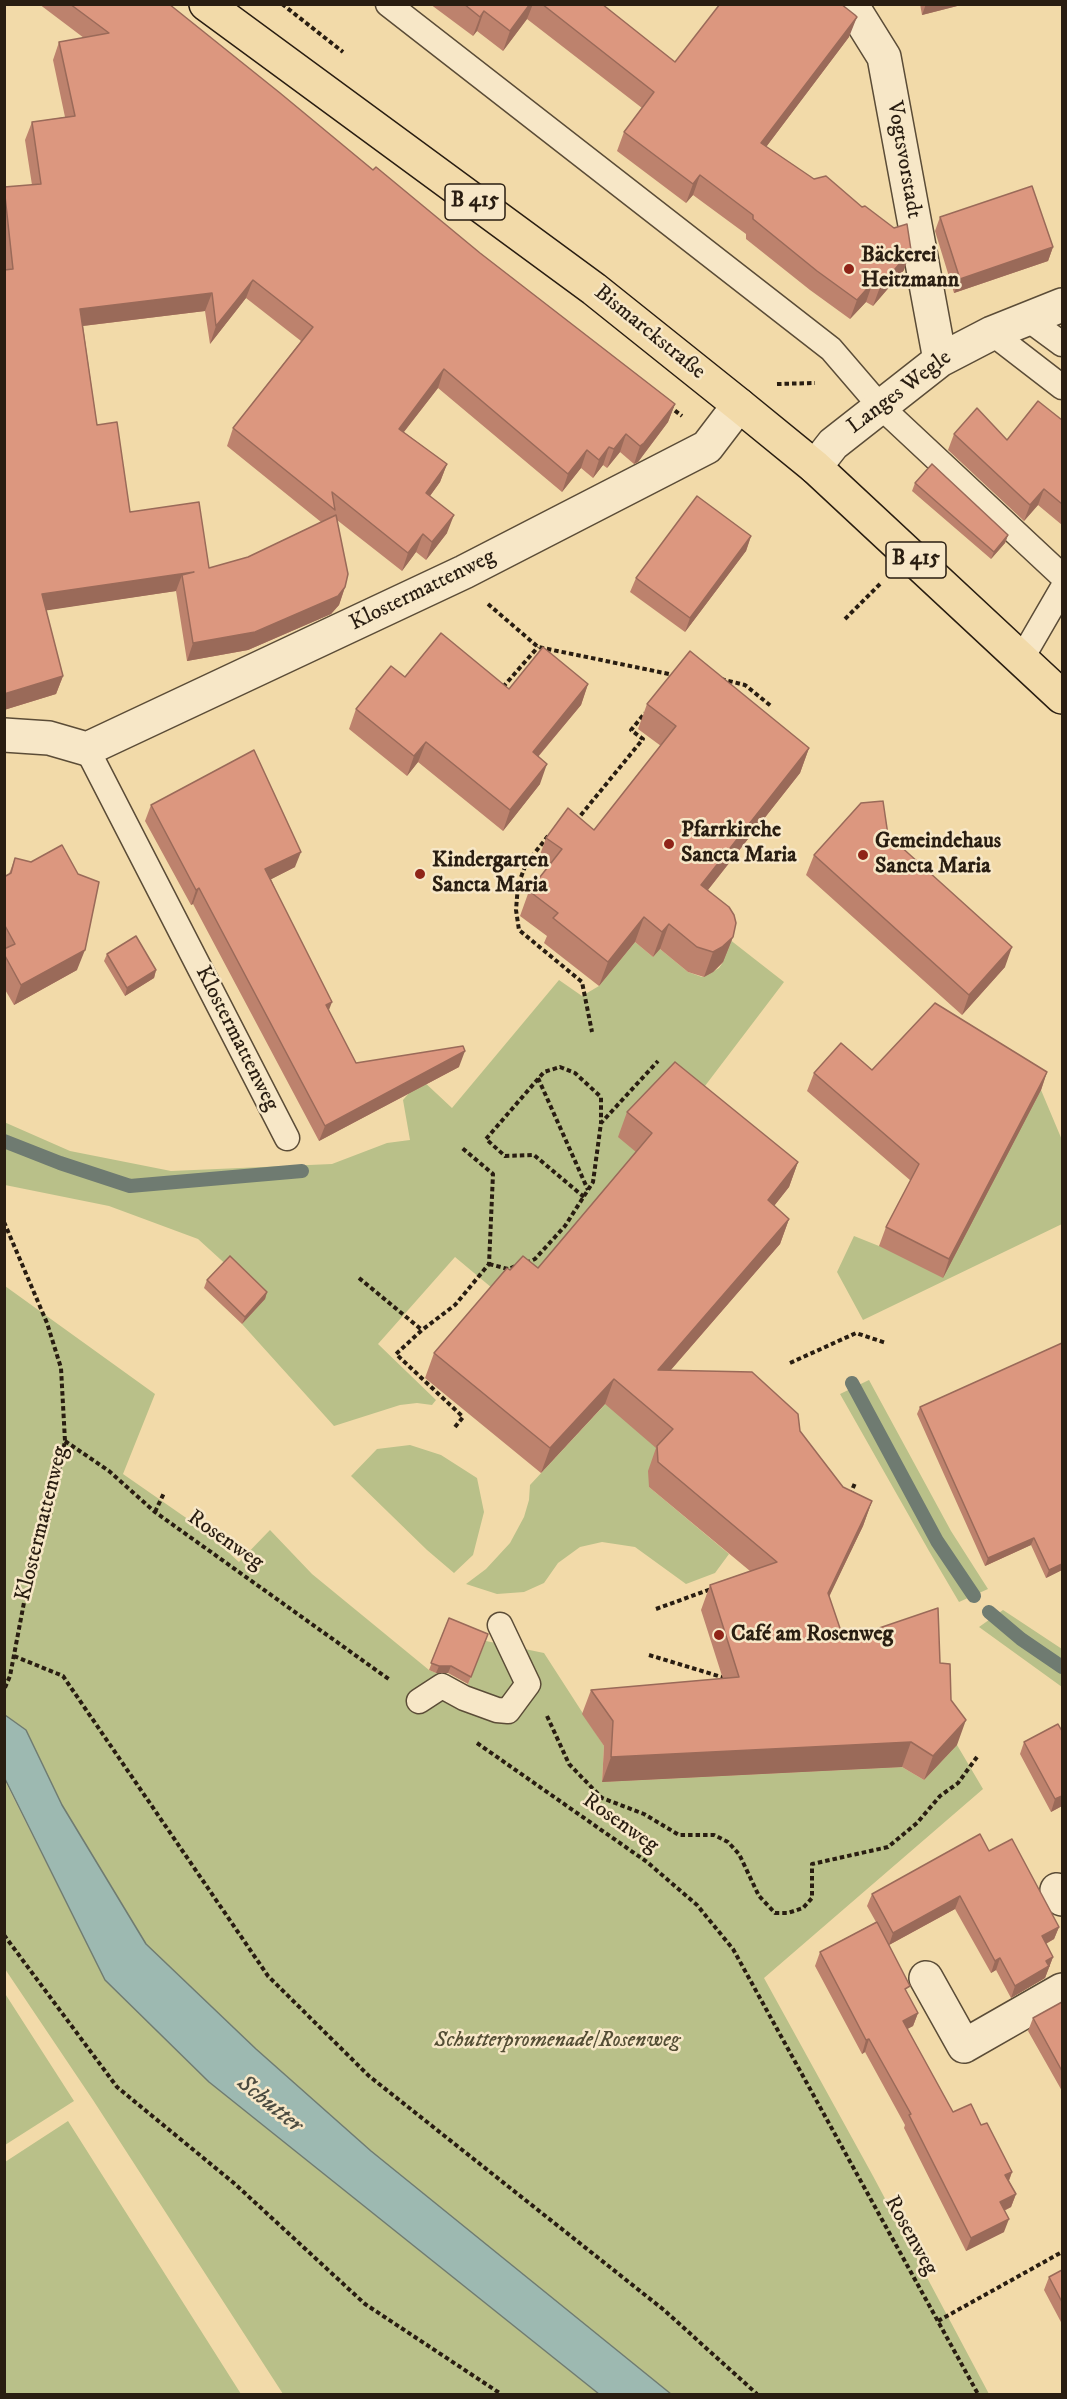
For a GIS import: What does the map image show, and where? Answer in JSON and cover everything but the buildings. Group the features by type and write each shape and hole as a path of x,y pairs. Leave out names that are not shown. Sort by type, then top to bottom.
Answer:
{"main road":[{"name":"Bismarckstraße","path":"206,4 594,289 739,405 815,467 1023,658 1062,697"}],"street":[{"name":"Vogtsvorstadt","path":"851,4 884,57 940,360"},
{"name":"Langes Wegle","path":"815,467 833,444 940,360 992,333 1062,305"},
{"name":"Klostermattenweg","path":"87,749 464,572 707,447 739,405"},
{"path":"4,735 49,738 87,749"},
{"path":"926,1978 963,2046 1062,1990"}],"lane":[{"path":"388,4 831,349 880,406 915,435 1062,576"},
{"path":"1028,319 1062,344"},
{"path":"992,333 1062,387"},
{"path":"1023,658 1062,589"},
{"name":"Klostermattenweg","path":"87,749 287,1138"},
{"path":"419,1701 442,1686 464,1698 497,1710 508,1711 528,1684 500,1625"}],"path":[{"path":"845,619 910,554"},
{"path":"464,572 475,593 538,647 676,675 668,684"},
{"path":"501,690 538,647"},
{"path":"718,678 745,685 771,706"},
{"path":"572,826 643,739 631,730 646,712"},
{"path":"554,828 526,864 518,885 516,910 519,930 582,982 592,1032"},
{"path":"601,1123 658,1061"},
{"path":"489,1263 508,1269 535,1259 565,1226 584,1197 593,1182 601,1123 601,1097 575,1073 560,1067 544,1072 486,1139 505,1156 534,1155 584,1197"},
{"path":"538,1078 588,1190"},
{"path":"461,1147 493,1174 489,1263 455,1305 422,1330 396,1354 463,1417"},
{"name":"Klostermattenweg","path":"4,1222 47,1323 60,1368 65,1441 50,1515 26,1592 10,1676 4,1690"},
{"path":"359,1278 422,1330"},
{"path":"790,1363 856,1333 886,1343"},
{"path":"455,1427 467,1412"},
{"name":"Rosenweg","path":"65,1441 110,1471 155,1512 419,1701"},
{"path":"846,1504 855,1483"},
{"path":"155,1512 164,1493"},
{"path":"656,1609 720,1585"},
{"path":"650,1655 725,1678"},
{"path":"14,1656 63,1676 268,1976 369,2076 664,2310 757,2394"},
{"path":"528,1684 552,1725 569,1764 602,1798 644,1814 679,1835 714,1835 728,1842 739,1854 759,1896 775,1913 788,1913 803,1908 812,1898 812,1864 888,1847 917,1823 940,1796 958,1783 977,1757"},
{"name":"Rosenweg","path":"474,1741 665,1876 697,1905 733,1949 978,2394"},
{"path":"4,1935 117,2087 236,2184 365,2304 501,2394"},
{"path":"938,2321 1062,2252"}],"green space":[{"path":"720,932 784,982 689,1107 652,1165 529,1293 498,1293 455,1257 378,1344 436,1400 432,1405 417,1403 400,1405 334,1426 242,1324 264,1299 198,1239 109,1206 5,1185 4,1122 70,1151 171,1171 332,1164 387,1143 410,1140 403,1100 421,1079 452,1108 559,980 582,996 599,986 635,942 653,957 660,949 688,972 702,977 719,968 723,962"},
{"path":"1041,1090 1062,1140 1062,1224 863,1320 837,1272 854,1236 879,1246"},
{"name":"Schutterpromenade/Rosenweg","path":"5,1286 155,1394 123,1474 205,1531 239,1562 270,1530 312,1574 429,1670 467,1686 486,1641 544,1653 604,1746 602,1782 902,1767 924,1780 957,1745 983,1789 764,1978 989,2394 671,2394 371,2151 256,2049 146,1944 62,1805 26,1730 5,1715"},
{"path":"869,1380 951,1531 988,1589 959,1602 929,1551 840,1394"},
{"path":"623,1385 659,1450 649,1487 729,1554 715,1573 686,1584 635,1547 602,1542 580,1547 558,1563 544,1583 524,1592 497,1594 466,1584 486,1569 510,1543 524,1517 530,1485"},
{"path":"410,1445 441,1455 477,1478 484,1512 473,1555 454,1573 351,1476 377,1449"},
{"path":"1003,1610 1062,1649 1062,1687 979,1627"},
{"path":"4,1779 105,1980 209,2082 599,2394 283,2394 93,2100 5,1969"},
{"path":"4,1992 74,2101 5,2145 4,2145"},
{"path":"68,2121 241,2394 5,2394 5,2162"}],"water":[{"name":"Schutter","path":"5,1715 26,1730 62,1805 146,1944 256,2049 371,2151 671,2394 599,2394 209,2082 105,1980 5,1779"}],"waterway":[{"path":"4,1141 60,1163 130,1186 302,1171"},
{"path":"852,1383 937,1541 974,1596"},
{"path":"989,1612 1021,1639 1062,1667"}],"place":[{"name":"Bäckerei Heitzmann","path":"849,269"},
{"name":"Pfarrkirche Sancta Maria","path":"669,844"},
{"name":"Gemeindehaus Sancta Maria","path":"863,855"},
{"name":"Kindergarten Sancta Maria","path":"420,874"},
{"name":"Café am Rosenweg","path":"719,1635"}]}
